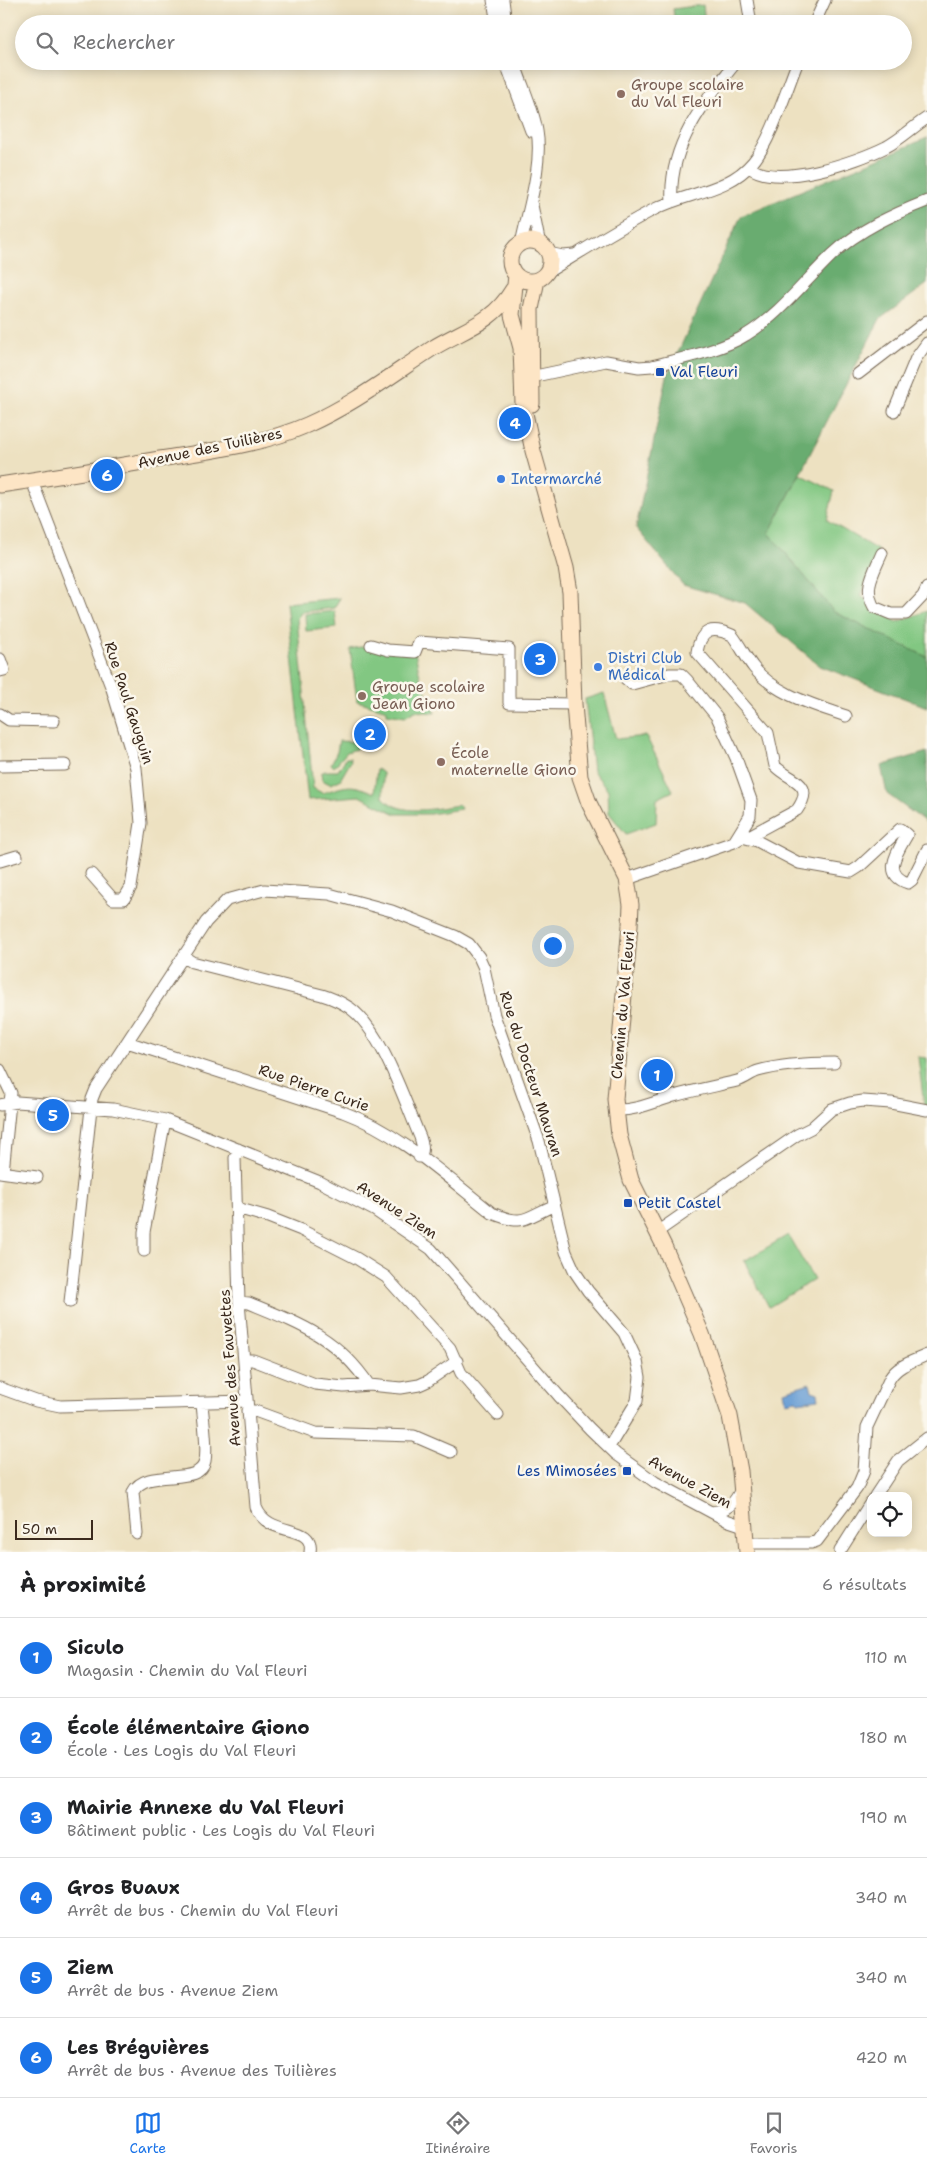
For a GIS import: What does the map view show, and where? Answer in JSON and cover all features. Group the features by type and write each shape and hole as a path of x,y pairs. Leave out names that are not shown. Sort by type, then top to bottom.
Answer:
{"street":[{"path":"493,0 496,15"},
{"path":"503,0 505,15"},
{"path":"747,0 750,15"},
{"path":"818,15 825,0"},
{"path":"509,70 537,144"},
{"path":"517,70 534,115 538,132 537,162 531,202 521,244 511,257 511,267 515,282 542,276 574,255 656,208 726,184 748,167 764,143 794,70"},
{"path":"672,202 671,184 690,123 730,70"},
{"path":"748,167 762,175 800,174 819,171 886,147 927,118"},
{"path":"526,378 606,360 639,367 652,366 731,343 745,336 793,296 849,241 876,224 927,200"},
{"path":"531,202 544,249 550,263 542,276"},
{"path":"521,244 533,242 544,249 563,256 574,255"},
{"name":"Chemin du Val Fleuri","path":"526,378 531,309 542,276"},
{"name":"Chemin du Val Fleuri","path":"515,282 512,315 521,348 526,378 533,451 566,568 570,592 574,704 579,766 583,787 627,879 631,905 615,1110 621,1147 627,1168 698,1325 730,1416 741,1488 747,1547"},
{"name":"Avenue des Tuilières","path":"0,485 195,454 266,439 287,432 364,396 433,348 482,323 505,302 515,282"},
{"path":"513,323 531,309"},
{"path":"858,374 927,321"},
{"name":"Avenue des Tuilières","path":"482,323 513,323"},
{"path":"894,411 916,358 927,342"},
{"name":"Rue Paul Gauguin","path":"32,481 112,689 136,768 141,823 131,886 124,899 113,900 91,874"},
{"path":"882,552 870,583 868,597 874,607 891,614 906,614 923,596 927,588"},
{"path":"627,879 734,842 742,837 747,837 797,810 801,804 804,793 803,788 795,778 775,766 768,733 697,652 699,642 706,632 714,630 732,635 753,667 765,680 799,700 846,716"},
{"path":"371,645 388,650 415,652 419,642 509,650 509,703 574,704"},
{"path":"0,659 4,670 0,671"},
{"path":"625,678 632,684 668,674 681,674 717,717 736,758 751,800 750,816 734,842"},
{"path":"0,714 9,720 54,721"},
{"path":"0,766 65,765"},
{"path":"747,837 800,863 851,872 859,867 900,829 907,834 894,858 894,871 901,880 908,883 915,876 927,850"},
{"path":"0,861 17,856"},
{"name":"Rue du Docteur Mauran","path":"70,1302 91,1108 96,1089 206,922 227,900 264,890 329,894 392,911 455,936 469,944 479,956 484,968 494,1014 539,1141 553,1206 566,1252 575,1272 588,1291 624,1333 637,1361 640,1377 637,1401 609,1448"},
{"path":"184,957 192,962 322,995 337,1000 351,1009 360,1017 380,1045 420,1137 423,1146 422,1154 419,1157"},
{"name":"Rue Pierre Curie","path":"127,1042 360,1119 398,1139 492,1213 504,1218 525,1221 553,1206"},
{"path":"615,1110 628,1111 647,1106 674,1096 740,1080 755,1072 769,1068 834,1063"},
{"path":"0,1070 11,1093 6,1104 2,1172 37,1177"},
{"path":"657,1232 796,1135 811,1128 832,1109 863,1101 906,1105 927,1110"},
{"name":"Avenue Ziem","path":"6,1104 40,1104 129,1111 165,1120 338,1191 374,1210 423,1242 443,1262 565,1403 609,1448 641,1474 711,1512 744,1526"},
{"path":"144,1250 144,1232 165,1120"},
{"name":"Avenue des Fauvettes","path":"238,1149 235,1158 239,1302 258,1511 264,1520 272,1526 300,1533 307,1537 310,1542 310,1552"},
{"path":"236,1208 268,1217 301,1230 330,1244 380,1273 390,1281 450,1348 461,1372 498,1415"},
{"path":"239,1302 249,1302 328,1340 343,1353 369,1385"},
{"path":"747,1547 817,1541 857,1488 864,1471 867,1427 894,1371 927,1355"},
{"path":"244,1360 253,1360 315,1384 344,1387 369,1385 401,1388 419,1385 457,1361"},
{"path":"0,1388 36,1401 60,1406 202,1403 247,1406 255,1411 315,1433 414,1436 451,1452"},
{"path":"137,1534 133,1492 136,1486 145,1480 198,1472 205,1462 202,1403"},
{"path":"878,1492 898,1461 927,1438"},
{"path":"711,1512 720,1511 734,1502 741,1488"},
{"path":"840,1551 867,1508"}],"green space":[{"path":"703,5 704,15 674,15 673,9"},
{"path":"927,138 927,284 880,319 769,533 834,612 927,657 927,707 820,666 745,603 683,585 636,528 667,376 741,216"},
{"path":"800,474 834,491 827,520 879,551 861,596 897,622 927,611 927,657 834,612 769,533"},
{"path":"340,598 334,608 302,612 297,618 313,788 322,793 353,786 374,793 377,769 383,773 383,797 399,808 419,810 459,805 461,809 430,814 396,814 359,796 308,800 286,603"},
{"path":"335,611 337,628 306,631 305,614"},
{"path":"371,645 415,652 421,681 435,713 415,711 405,717 387,714 387,710 357,701 350,649"},
{"path":"604,693 616,739 646,736 673,791 657,799 656,823 626,834 609,813 608,790 593,771 585,699"},
{"path":"339,741 359,742 356,749 347,752 334,767 331,764 337,752"},
{"path":"927,752 927,823 887,794 881,766"},
{"path":"346,758 350,758 351,761 340,780 330,784 322,780 321,773 325,771 338,771"},
{"path":"918,1057 927,1058 927,1106 924,1105"},
{"path":"788,1235 814,1280 769,1307 744,1261"}],"water":[{"path":"810,1383 812,1391 818,1393 819,1399 786,1402 784,1391"}],"place":[{"name":"Groupe scolaire du Val Fleuri","path":"621,94"},
{"name":"Val Fleuri","path":"660,372"},
{"name":"Gros Buaux","path":"515,423"},
{"name":"Les Bréguières","path":"107,475"},
{"name":"Intermarché","path":"501,479"},
{"name":"Mairie Annexe du Val Fleuri","path":"540,659"},
{"name":"Distri Club Médical","path":"598,667"},
{"name":"Groupe scolaire Jean Giono","path":"362,696"},
{"name":"École élémentaire Giono","path":"370,734"},
{"name":"École maternelle Giono","path":"441,762"},
{"name":"Siculo","path":"657,1075"},
{"name":"Ziem","path":"53,1115"},
{"name":"Petit Castel","path":"628,1203"},
{"name":"Les Mimosées","path":"627,1471"}]}
